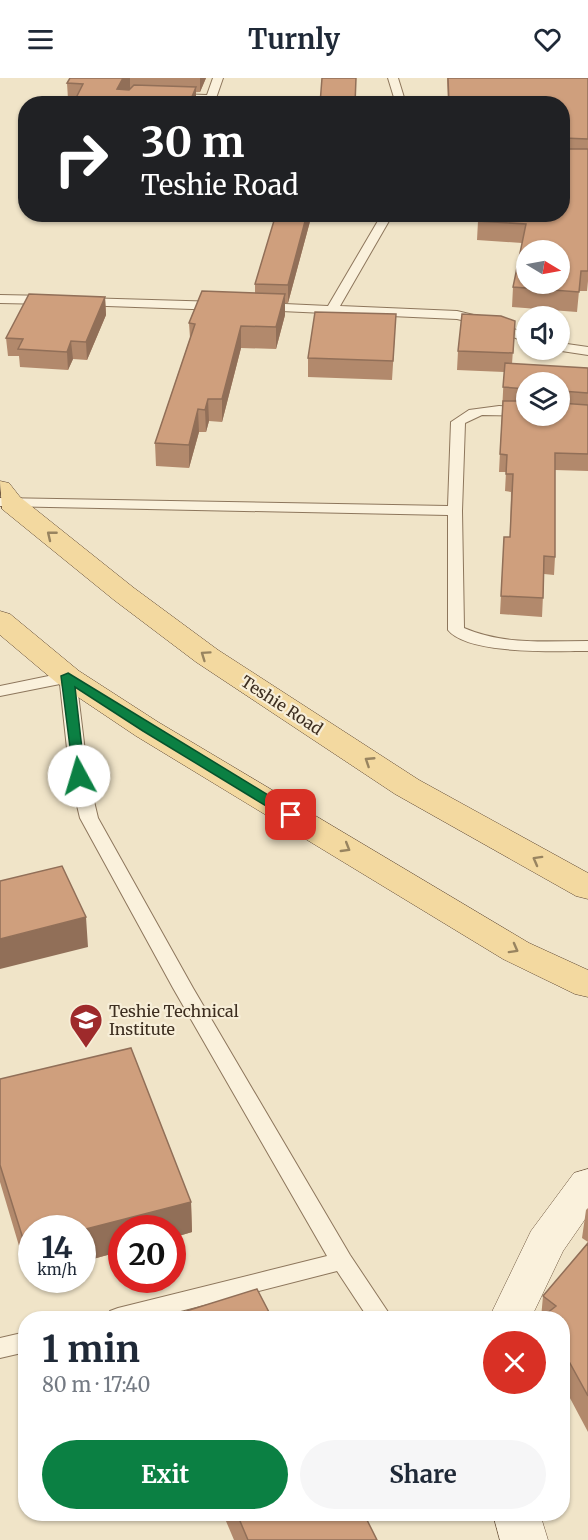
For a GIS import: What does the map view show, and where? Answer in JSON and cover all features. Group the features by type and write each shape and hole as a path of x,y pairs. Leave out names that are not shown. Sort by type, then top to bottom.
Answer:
{"main road":[{"name":"Teshie Road","path":"4,498 124,594 207,656 407,787 588,888"},
{"path":"0,620 68,676 147,729 516,951 588,986"}],"street":[{"path":"513,1311 546,1243 588,1184"}],"lane":[{"path":"212,96 218,78"},
{"path":"393,78 399,96"},
{"path":"332,309 383,222"},
{"path":"0,299 457,315 486,322 516,334"},
{"path":"570,348 588,351"},
{"path":"516,412 481,411 466,415 458,423 455,511 456,630 470,638 488,643 588,646"},
{"path":"4,498 455,511"},
{"path":"0,692 68,676 79,776 89,818 183,988 342,1262 375,1311"},
{"path":"146,1311 342,1262"},
{"path":"0,1348 18,1344"}],"building":[{"path":"70,78 123,78 117,89 129,90 134,85 196,87 192,96 77,96 83,84 67,83"},
{"path":"322,78 356,78 355,96 321,96"},
{"path":"448,78 588,78 588,139 570,138 570,96 449,96"},
{"path":"570,149 588,149 588,271 581,271 579,292 570,291 570,240 523,240 526,224 494,222 570,222"},
{"path":"274,222 305,222 288,285 255,284"},
{"path":"202,291 285,294 276,327 241,326 222,399 208,399 205,410 198,409 189,445 155,443 195,324 189,323"},
{"path":"29,294 105,297 86,342 71,341 67,352 18,349 23,339 6,338"},
{"path":"315,312 396,314 393,361 308,358"},
{"path":"462,314 501,316 515,321 513,353 458,351"},
{"path":"505,363 588,368 588,393 570,392 570,372 516,372 516,388 503,387"},
{"path":"503,401 516,401 516,426 570,426 570,404 588,405 588,454 555,453 555,557 544,556 543,598 501,596 504,537 510,537 513,474 506,474 507,455 500,454"},
{"path":"62,866 86,917 0,939 0,881"},
{"path":"131,1048 191,1202 140,1215 108,1215 108,1223 96,1226 96,1215 18,1215 18,1223 0,1165 0,1079"},
{"path":"588,1243 588,1396 570,1363 570,1311 550,1311 556,1306 543,1296"},
{"path":"257,1289 268,1311 186,1311"},
{"path":"240,1521 368,1521 377,1540 248,1540"}],"place":[{"name":"Teshie Technical Institute","path":"86,1049"}],"route":[{"path":"79,776 68,676 147,729 291,815"}]}
